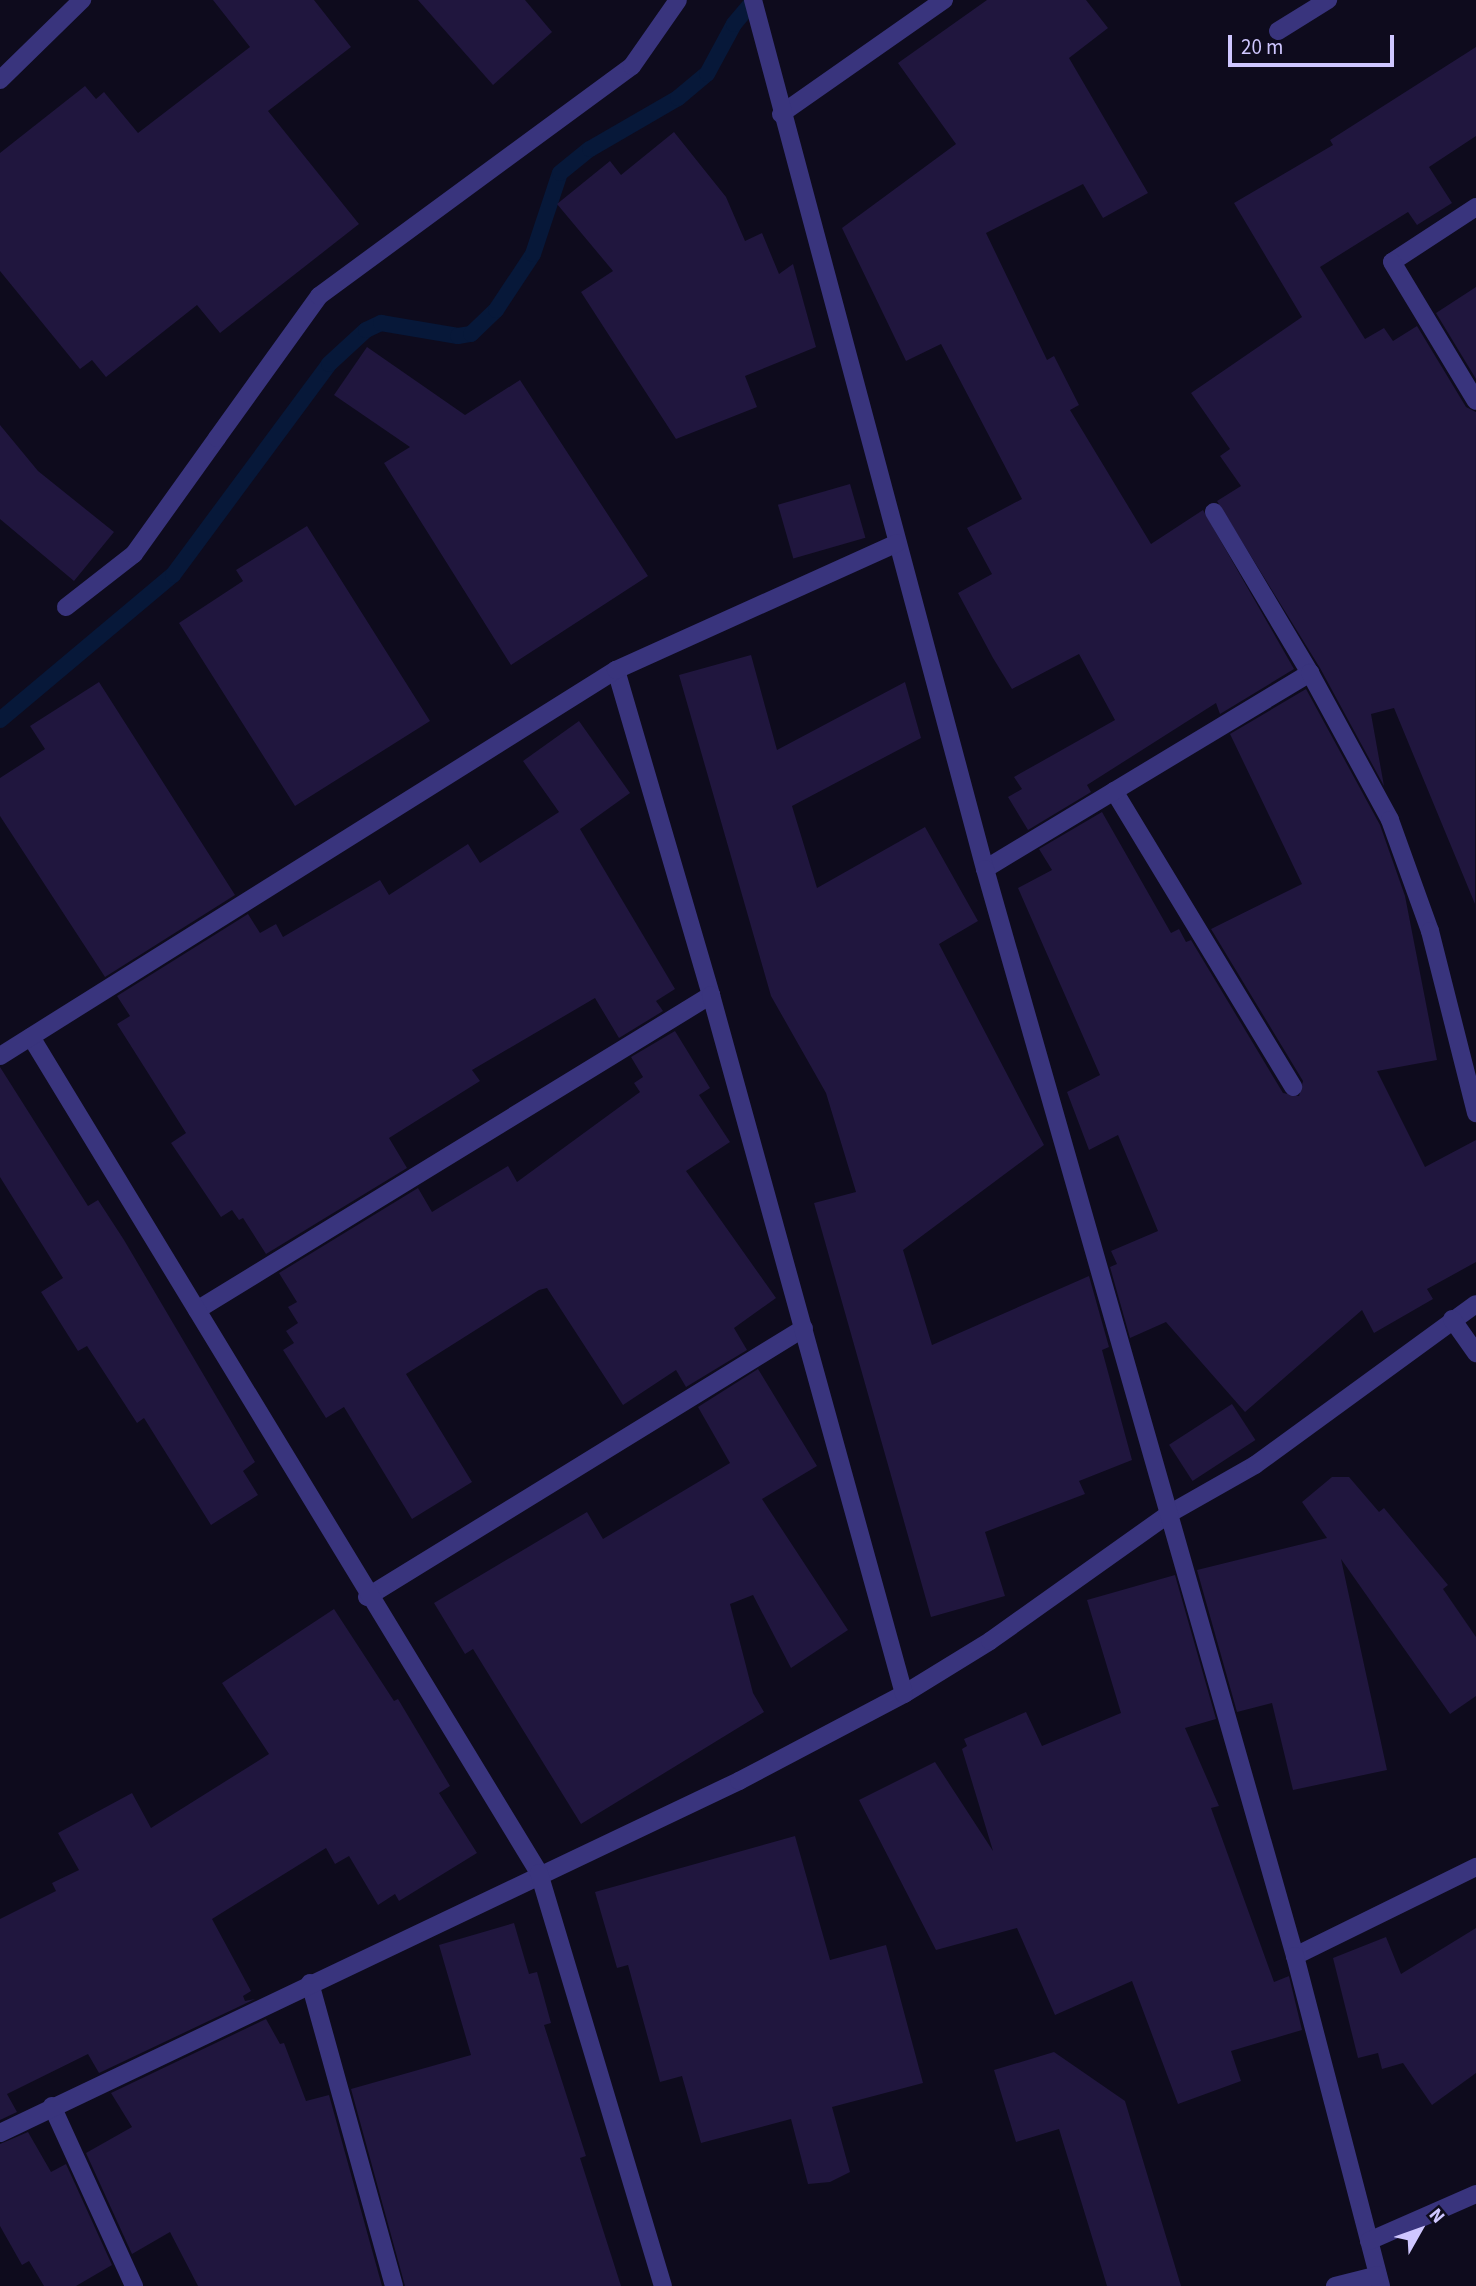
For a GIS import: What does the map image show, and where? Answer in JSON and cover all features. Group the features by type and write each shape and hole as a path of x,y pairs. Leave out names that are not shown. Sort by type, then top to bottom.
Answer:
{"street":[{"path":"0,80 82,0"},
{"path":"66,607 134,554 319,296 632,66 678,0"},
{"path":"753,0 781,114 985,869 1167,1515 1295,1956 1380,2280 1335,2286"},
{"path":"781,114 944,0"},
{"path":"1278,31 1328,0"},
{"path":"1476,207 1392,262 1476,401"},
{"path":"1214,512 1310,673 1390,820 1430,931 1476,1113"},
{"path":"0,1056 616,670 897,543"},
{"path":"616,670 711,995 904,1693"},
{"path":"985,869 1310,673"},
{"path":"1114,791 1293,1087"},
{"path":"197,1310 711,995"},
{"path":"31,1037 367,1597 539,1873 663,2286"},
{"path":"0,2133 539,1873 739,1781 904,1693 990,1641 1167,1515 1255,1465 1476,1304"},
{"path":"1452,1319 1476,1353"},
{"path":"367,1597 804,1328"},
{"path":"1295,1956 1476,1867"},
{"path":"310,1983 394,2286"},
{"path":"52,2106 134,2286"},
{"path":"1369,2241 1476,2194"}],"building":[{"path":"213,0 314,0 351,47 268,111 359,224 220,333 197,305 106,377 92,360 80,369 0,271 0,153 85,86 96,99 104,92 138,133 250,47"},
{"path":"418,0 525,0 552,32 493,85"},
{"path":"987,0 1086,0 1108,28 1069,58 1148,193 1103,218 1083,184 986,233 1047,360 1054,356 1079,405 1070,410 1151,544 1203,510 1294,669 1220,714 1216,703 1087,785 1091,792 1028,830 1008,797 1022,789 1014,777 1115,720 1079,654 1012,689 993,658 958,593 992,574 967,528 1022,499 941,344 906,361 842,228 956,144 898,63"},
{"path":"1476,47 1476,136 1429,167 1452,203 1417,225 1408,212 1320,267 1365,339 1384,328 1393,341 1417,326 1466,407 1476,412 1475,904 1394,708 1371,714 1384,786 1320,668 1217,501 1241,486 1220,456 1230,449 1191,393 1302,317 1234,203 1333,145 1330,140"},
{"path":"674,132 726,197 745,241 762,233 779,274 793,264 816,347 745,376 757,407 676,439 581,292 613,271 557,204 610,161 621,175"},
{"path":"1476,287 1476,379 1436,313"},
{"path":"367,347 465,415 520,380 648,576 511,665 384,463 410,447 334,395"},
{"path":"0,425 38,471 114,532 74,581 0,519"},
{"path":"850,484 865,538 793,559 778,505"},
{"path":"307,526 430,721 295,806 179,623 243,581 236,570"},
{"path":"751,655 777,750 905,682 921,738 792,806 817,888 925,827 978,921 939,944 1044,1145 903,1250 932,1345 1089,1276 1109,1347 1102,1350 1132,1460 1079,1481 1085,1494 985,1532 1005,1596 931,1617 814,1203 856,1192 826,1093 771,996 679,675"},
{"path":"99,682 235,895 105,977 0,816 0,778 45,749 30,726"},
{"path":"1306,689 1380,825 1405,896 1437,1060 1377,1071 1425,1167 1476,1140 1476,1262 1427,1289 1433,1299 1374,1333 1362,1310 1245,1412 1166,1322 1130,1338 1110,1267 1117,1264 1111,1251 1158,1231 1118,1135 1089,1150 1067,1092 1100,1075 1018,888 1052,870 1039,849 1102,812 1171,933 1179,929 1186,942 1191,940 1283,1093 1299,1096 1303,1081 1211,929 1302,884 1230,734"},
{"path":"579,721 630,793 580,829 675,989 656,1001 663,1011 619,1038 595,998 472,1070 480,1081 389,1138 407,1168 266,1254 243,1218 239,1220 232,1210 221,1217 171,1143 186,1133 117,1024 130,1016 117,996 248,914 260,933 276,924 283,937 380,880 389,895 468,844 480,863 559,812 523,761"},
{"path":"675,1031 710,1088 699,1095 730,1142 686,1171 776,1298 734,1328 747,1350 686,1387 676,1370 623,1405 547,1288 539,1290 406,1374 472,1482 412,1519 344,1407 326,1418 283,1350 294,1343 286,1331 298,1323 288,1307 297,1302 279,1273 418,1188 432,1212 508,1166 517,1182 640,1092 634,1083 643,1077 631,1057"},
{"path":"0,1067 88,1206 98,1200 124,1240 255,1462 243,1471 258,1495 211,1525 144,1418 137,1423 87,1346 78,1351 41,1292 63,1278 0,1177"},
{"path":"758,1369 817,1466 762,1499 848,1630 791,1668 753,1595 730,1604 753,1693 764,1712 581,1824 473,1649 465,1654 434,1603 587,1512 603,1539 730,1463 698,1407"},
{"path":"1232,1404 1255,1440 1193,1481 1169,1445"},
{"path":"1332,1477 1349,1477 1379,1512 1384,1508 1448,1585 1443,1589 1476,1637 1476,1696 1450,1714 1341,1559 1387,1770 1293,1790 1272,1703 1237,1712 1197,1570 1327,1538 1302,1502"},
{"path":"1175,1575 1216,1719 1185,1728 1219,1806 1211,1808 1274,1982 1289,1976 1302,2030 1231,2051 1241,2081 1178,2104 1132,1981 1055,2015 1017,1928 936,1950 859,1800 935,1762 993,1851 962,1749 967,1746 964,1739 1026,1712 1042,1746 1121,1713 1087,1600"},
{"path":"334,1609 394,1701 398,1699 450,1786 439,1793 477,1853 399,1901 395,1894 378,1905 349,1856 335,1864 326,1848 212,1919 251,1991 243,1996 245,2001 255,1999 99,2073 88,2054 7,2094 17,2112 0,2120 0,1919 56,1891 52,1883 79,1870 58,1833 132,1793 151,1828 269,1754 222,1683"},
{"path":"795,1836 830,1960 886,1945 923,2083 832,2107 850,2172 830,2182 808,2184 791,2119 701,2143 682,2076 660,2082 628,1965 617,1968 595,1892"},
{"path":"514,1923 529,1974 537,1972 551,2023 544,2025 586,2156 580,2158 621,2286 405,2286 351,2089 471,2055 439,1945"},
{"path":"1476,1928 1476,2073 1432,2105 1403,2063 1382,2069 1378,2053 1358,2058 1333,1958 1386,1937 1401,1974"},
{"path":"266,2019 280,2044 284,2043 306,2101 329,2095 382,2286 198,2286 170,2232 132,2254 86,2153 132,2127 111,2093"},
{"path":"1054,2052 1125,2101 1181,2286 1107,2286 1059,2129 1016,2142 994,2070"},
{"path":"28,2132 51,2172 66,2164 112,2265 76,2286 44,2286 29,2261 22,2265 0,2226 0,2144"}],"waterway":[{"path":"0,720 173,575 329,364 366,330 381,323 458,336 471,334 496,310 533,254 560,173 590,149 678,98 707,74 734,24 754,0"}]}
